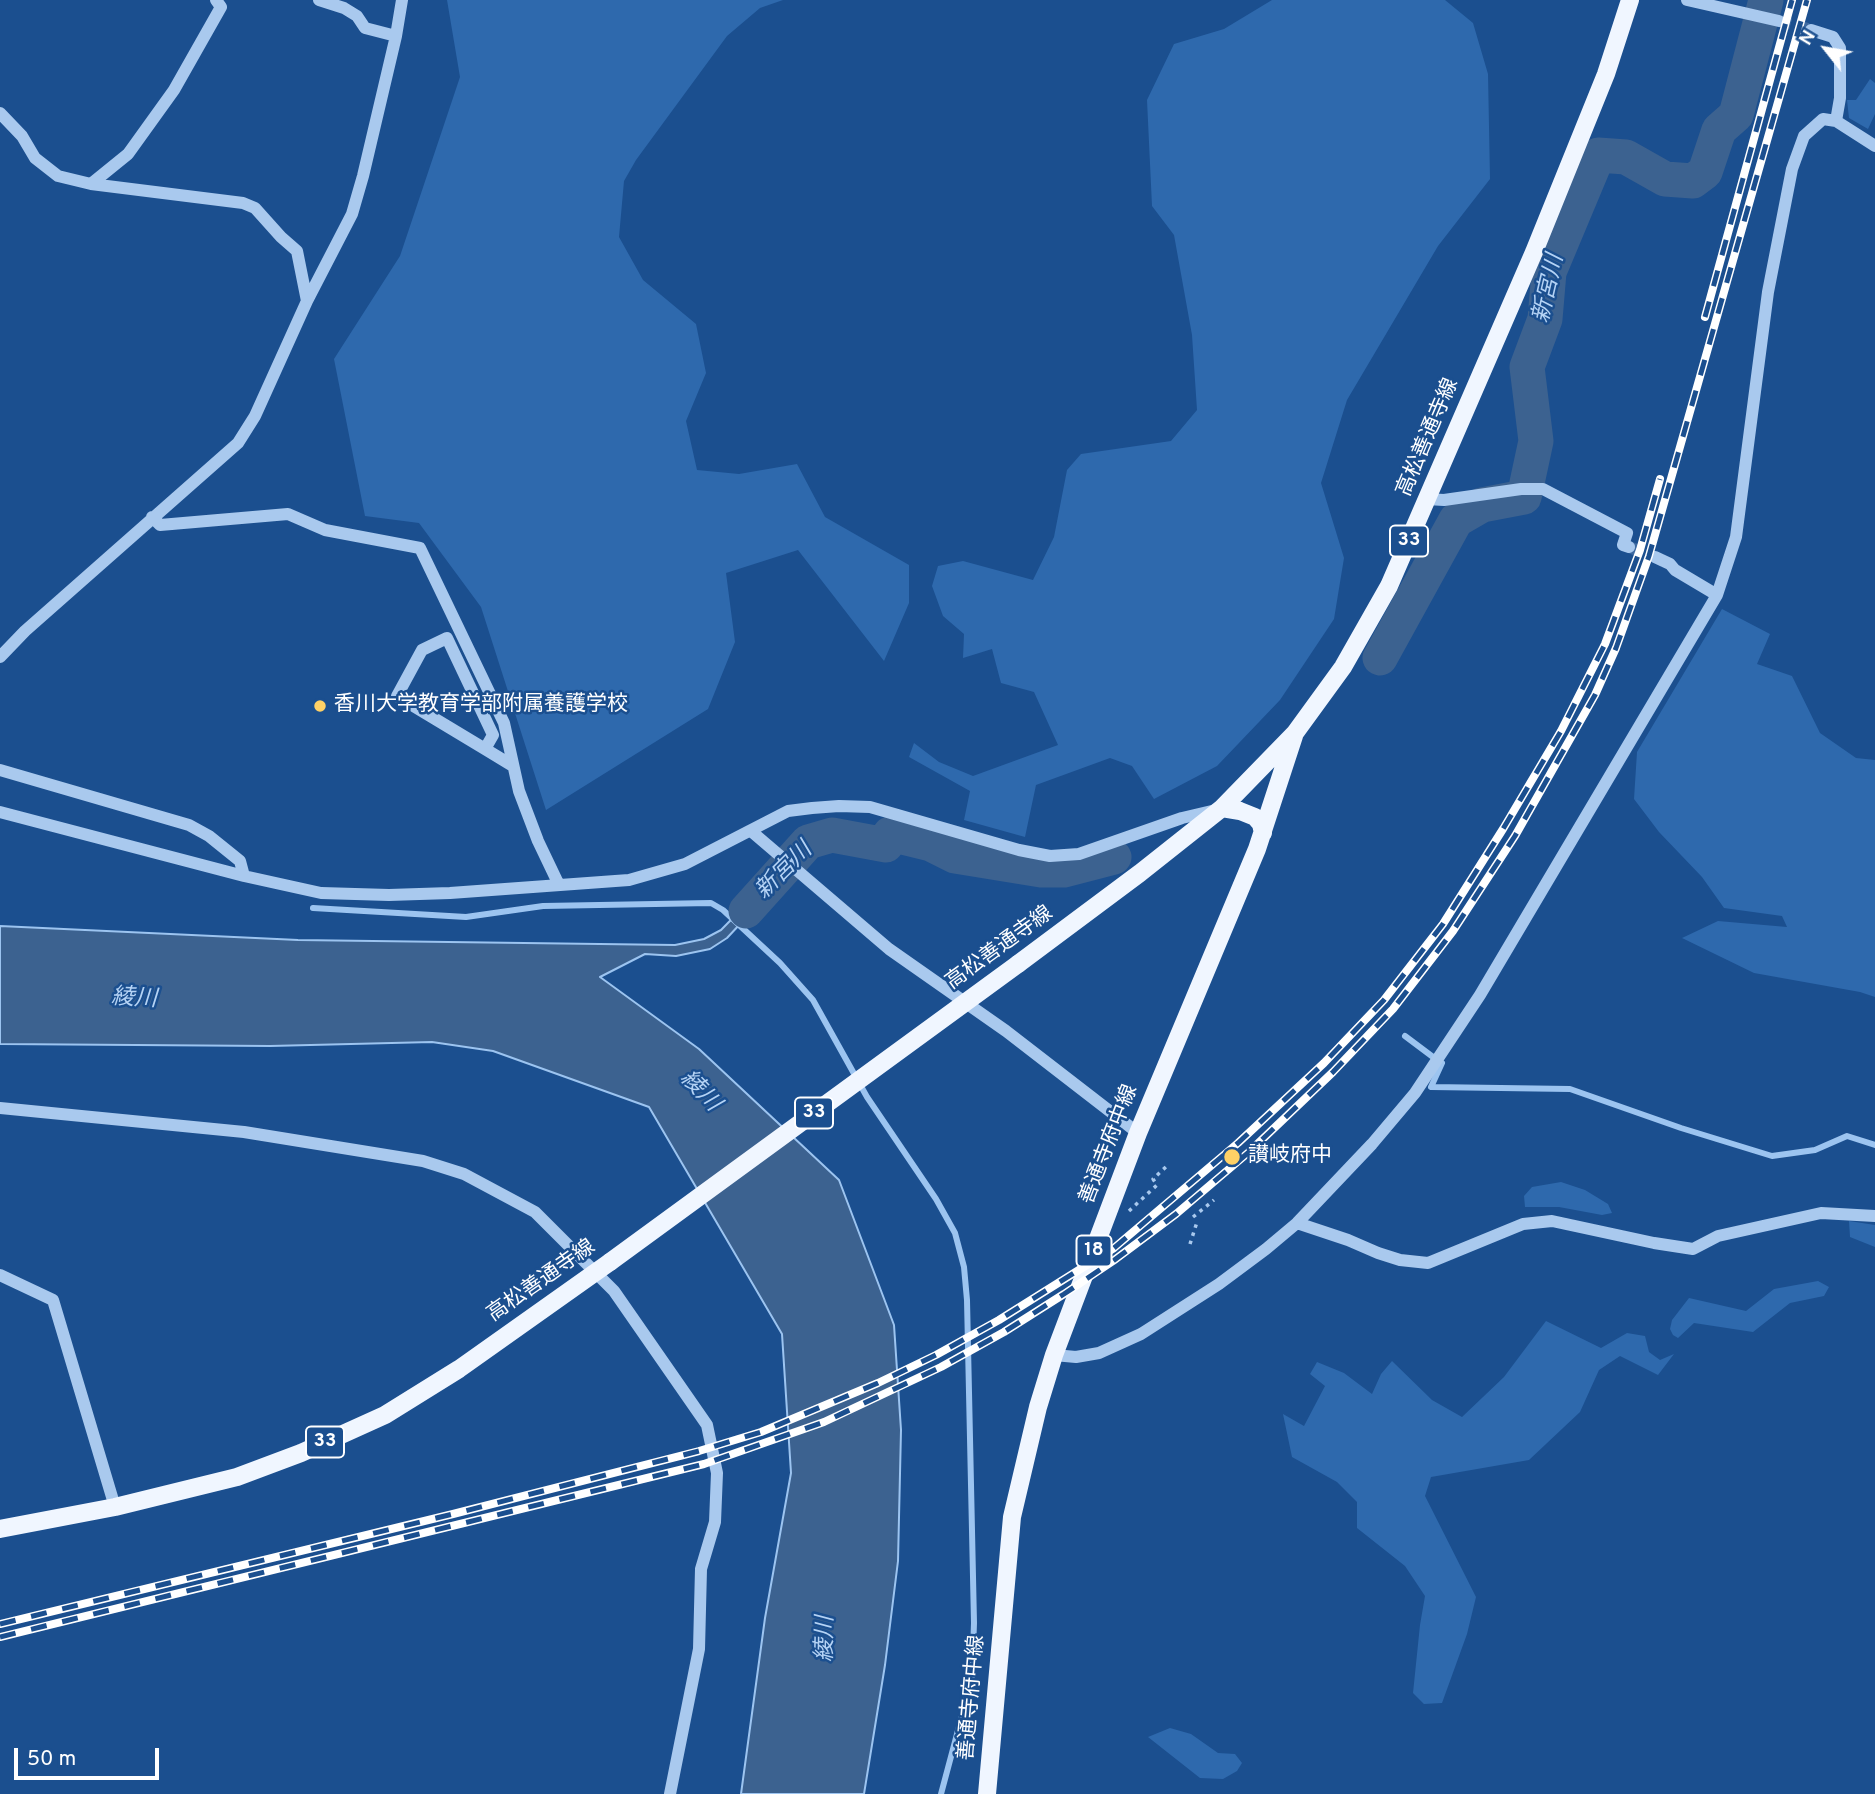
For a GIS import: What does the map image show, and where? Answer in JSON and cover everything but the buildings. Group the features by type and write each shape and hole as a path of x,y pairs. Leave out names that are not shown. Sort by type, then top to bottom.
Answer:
{"main road":[{"name":"高松善通寺線","path":"0,1530 115,1507 237,1477 301,1453 385,1415 459,1369 602,1267 1018,964 1222,808 1295,733 1326,692 1389,586 1534,252 1606,74 1630,0"},
{"name":"善通寺府中線","path":"988,1794 1012,1517 1038,1406 1054,1355 1138,1133 1263,833 1295,733"},
{"path":"1222,808 1255,817 1261,824 1263,833"}],"street":[{"path":"91,184 128,153 174,90 221,7 216,0"},
{"path":"320,0 344,8 357,16 365,27 396,36"},
{"path":"0,657 25,631 238,443 255,416 307,301 352,214 396,36 402,0"},
{"path":"1687,0 1766,18"},
{"path":"1811,30 1833,37 1840,48 1840,98 1836,121"},
{"path":"0,113 22,136 35,158 58,176 91,184 243,202 255,208 297,251 307,301"},
{"path":"1054,1355 1076,1357 1099,1353 1141,1334 1266,1250 1297,1223 1415,1093 1480,995 1547,885 1717,595 1736,537 1768,292 1792,169 1804,136 1822,119 1836,121 1875,146"},
{"path":"1427,499 1444,500 1543,489 1627,533 1623,545 1629,547"},
{"path":"152,517 160,525 288,514 325,530 419,548 504,723 519,791 559,885"},
{"path":"1655,557 1717,595"},
{"path":"485,749 493,735 447,638 422,650 397,696 513,766"},
{"path":"0,770 189,825 209,836 240,861 244,876"},
{"path":"0,812 244,876 321,893 450,893 629,880 685,864 788,811 839,806 870,807 1008,848 1050,856 1079,854 1182,818 1222,808"},
{"path":"751,831 889,949 1006,1031 1138,1133"},
{"path":"0,1108 244,1132 423,1161 464,1174 535,1212 602,1267 614,1291 707,1425 717,1473 715,1522 701,1569 699,1649 670,1794"},
{"path":"1297,1223 1400,1260 1428,1263 1523,1224 1552,1221 1693,1249 1718,1236 1821,1213 1875,1216"},
{"path":"0,1275 53,1300 115,1507"}],"path":[{"path":"1125,1214 1157,1185 1153,1179 1169,1164"},
{"path":"1193,1217 1214,1200"},
{"path":"1190,1244 1197,1222"}],"shaded area":[{"path":"447,0 783,0 760,8 727,36 636,160 624,181 619,237 643,280 696,324 706,373 686,421 697,470 739,474 797,464 825,517 909,565 909,603 884,661 798,550 726,573 735,642 708,709 546,810 481,607 419,523 365,516 334,359 400,256 460,77"},
{"path":"1272,0 1445,0 1473,23 1488,74 1490,179 1438,246 1347,400 1321,483 1344,558 1334,619 1280,700 1217,766 1154,799 1132,766 1110,758 1036,785 1025,837 964,820 970,791 909,757 914,743 939,762 973,776 1058,745 1034,692 1001,683 992,649 963,658 964,634 943,616 932,586 938,566 963,561 1033,580 1054,537 1067,470 1081,454 1171,441 1197,410 1192,335 1174,235 1152,206 1147,100 1174,44 1224,29"},
{"path":"1870,79 1875,83 1875,114 1868,129 1849,118 1847,100 1856,100"},
{"path":"1722,609 1770,634 1757,664 1792,676 1820,733 1856,758 1875,760 1875,997 1754,973 1682,938 1718,921 1787,927 1782,916 1724,908 1702,877 1659,832 1634,799 1637,752"},
{"path":"1561,1182 1585,1190 1608,1204 1612,1213 1602,1215 1559,1207 1525,1207 1524,1196 1532,1187"},
{"path":"1849,1221 1875,1225 1875,1247 1850,1237"},
{"path":"1818,1281 1829,1287 1824,1296 1790,1303 1753,1332 1694,1323 1678,1338 1670,1329 1672,1320 1689,1298 1746,1311 1774,1289"},
{"path":"1546,1321 1601,1348 1627,1333 1645,1336 1649,1352 1660,1360 1674,1354 1658,1375 1620,1356 1599,1370 1580,1412 1529,1460 1431,1477 1425,1496 1476,1597 1467,1634 1442,1703 1424,1704 1413,1693 1425,1596 1405,1566 1357,1528 1357,1502 1337,1482 1292,1457 1283,1414 1304,1426 1325,1386 1310,1374 1317,1362 1344,1373 1372,1394 1381,1374 1392,1361 1432,1400 1462,1417 1504,1377"},
{"path":"1170,1728 1191,1734 1218,1753 1235,1754 1242,1763 1237,1771 1223,1779 1200,1778 1148,1737"}],"water":[{"name":"綾川","path":"776,874 782,879 727,938 710,949 676,956 645,954 600,977 699,1049 839,1180 894,1325 901,1430 898,1561 885,1665 864,1794 741,1794 765,1618 791,1473 782,1334 649,1107 493,1051 432,1042 270,1046 0,1044 0,926 298,940 675,945 704,939 721,930"}],"waterway":[{"name":"新宮川","path":"1380,658 1456,520 1482,505 1524,497 1536,441 1527,367 1545,319 1549,272 1598,155 1626,157 1665,179 1693,181 1705,172 1719,130 1736,115 1766,0"},
{"name":"新宮川","path":"746,911 808,842 832,835 886,845 890,834 931,844 955,856 1041,870 1064,870 1114,857"},
{"path":"313,908 466,917 543,906 711,903 723,910 780,963 813,1000 867,1097 936,1199 955,1233 964,1267 974,1623 972,1678 941,1794"},
{"path":"1405,1036 1433,1057"},
{"path":"1442,1063 1431,1087 1570,1089 1772,1156 1815,1150 1847,1136 1875,1145"}],"tunnel":[{"path":"1779,21 1811,30"},
{"path":"1629,547 1655,557"}],"railway":[{"path":"1705,317 1792,0"},
{"path":"0,1637 704,1464 824,1422 941,1367 1064,1294 1176,1214 1249,1152 1333,1072 1393,1009 1453,931 1515,836 1595,695 1616,648 1649,556 1807,0"},
{"path":"0,1624 453,1514 699,1451 761,1432 878,1383 936,1355 999,1320 1114,1248 1238,1143 1324,1063 1384,1000 1443,924 1561,731 1605,644 1640,550 1660,479"}],"place":[{"name":"香川大学教育学部附属養護学校","path":"320,706"},
{"name":"讃岐府中","path":"1232,1157"}]}
